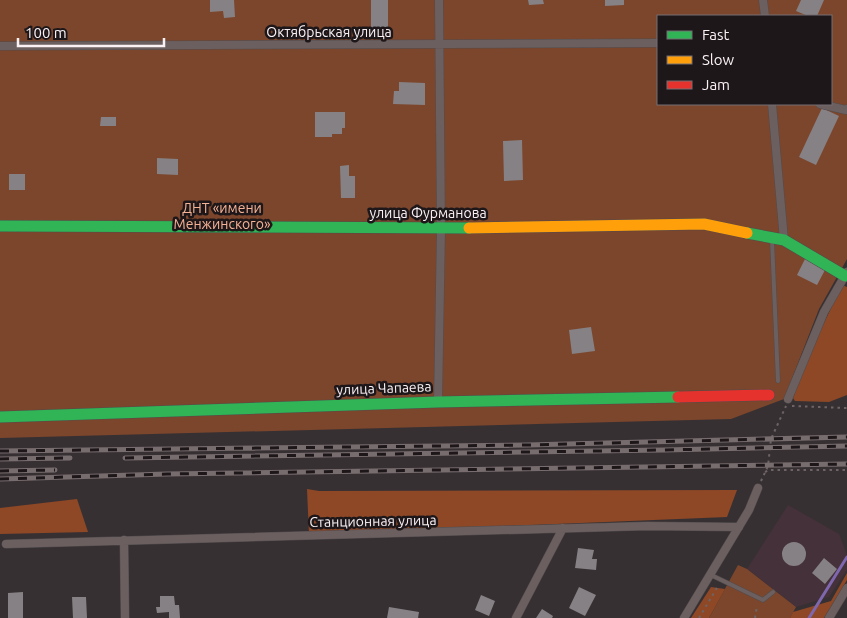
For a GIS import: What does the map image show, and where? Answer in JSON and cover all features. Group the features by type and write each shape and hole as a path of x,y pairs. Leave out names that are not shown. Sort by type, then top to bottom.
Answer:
{"street":[{"path":"438,402 441,229 439,0"},
{"path":"763,0 765,15"},
{"name":"Октябрьская улица","path":"0,46 657,43"},
{"path":"772,105 784,240"},
{"path":"824,105 847,110"},
{"name":"улица Фурманова","path":"0,226 441,229 704,224 784,240 846,274"},
{"path":"788,399 824,312 846,274"},
{"name":"улица Чапаева","path":"0,417 438,402 769,395"},
{"path":"684,618 749,510 758,488"},
{"name":"Станционная улица","path":"6,544 647,526 739,527"},
{"path":"516,618 564,528"},
{"path":"124,540 125,618"},
{"path":"829,618 847,588"}],"lane":[{"path":"772,237 778,382"},
{"path":"711,575 764,600 773,592"}],"path":[{"path":"758,488 768,466 770,439 786,406 847,408"},
{"path":"765,472 769,470 847,470"},
{"path":"700,618 721,580"},
{"path":"754,596 758,608 755,618"}],"shaded area":[{"path":"842,285 847,287 847,395 829,402 795,401 793,398 814,344"},
{"path":"307,489 319,491 737,490 727,517 309,534"},
{"path":"77,499 88,532 0,534 0,508"},
{"path":"788,505 839,534 847,555 847,570 829,597 796,607 747,569"},
{"path":"847,573 847,580 824,618 790,618 793,612 831,601"},
{"path":"711,587 725,589 709,618 691,618"}],"green space":[{"name":"ДНТ «имени Менжинского»","path":"0,0 847,0 847,259 819,309 784,399 731,419 0,438"},
{"path":"738,565 747,569 796,607 790,618 709,618"}],"building":[{"path":"210,0 234,0 235,17 224,18 223,11 210,12"},
{"path":"371,0 388,0 388,34 371,34"},
{"path":"528,0 543,0 544,4 529,5"},
{"path":"605,0 624,0 624,5 605,6"},
{"path":"801,0 824,0 817,15 806,15 796,11"},
{"path":"399,82 425,83 425,105 393,104 394,91 399,91"},
{"path":"822,108 839,116 816,165 799,157"},
{"path":"315,112 345,112 345,128 342,128 342,134 332,134 332,137 315,137"},
{"path":"101,117 116,117 116,126 100,126"},
{"path":"522,140 523,180 504,181 503,141"},
{"path":"157,158 178,159 178,175 157,174"},
{"path":"349,165 349,176 355,176 355,198 341,198 340,166"},
{"path":"9,174 25,174 25,190 9,190"},
{"path":"805,259 825,270 817,285 797,275"},
{"path":"591,327 595,351 572,354 569,330"},
{"path":"794,542 803,545 806,554 803,563 794,566 785,563 782,554 785,545"},
{"path":"578,548 594,550 592,559 597,559 596,570 575,568"},
{"path":"824,558 837,569 825,584 812,573"},
{"path":"579,587 596,595 585,616 569,608"},
{"path":"23,592 23,618 8,618 8,593"},
{"path":"481,595 495,601 489,616 475,610"},
{"path":"160,596 174,596 175,605 179,605 180,618 169,618 169,612 157,613 156,607 160,607"},
{"path":"72,597 86,597 87,618 73,618"},
{"path":"389,607 419,612 418,618 387,618"},
{"path":"542,609 553,616 552,618 536,618"}],"waterway":[{"path":"809,618 847,557"}],"railway":[{"path":"0,451 527,445 847,437"},
{"path":"125,458 847,446"},
{"path":"0,459 70,458"},
{"path":"0,479 167,474 847,464"},
{"path":"0,471 55,470"}],"traffic: fast":[{"path":"0,226 469,228"},
{"path":"747,233 784,240 845,276"},
{"path":"0,417 438,402 678,397"}],"traffic: slow":[{"path":"469,228 704,224 747,233"}],"traffic: jam":[{"path":"678,397 769,395"}]}
